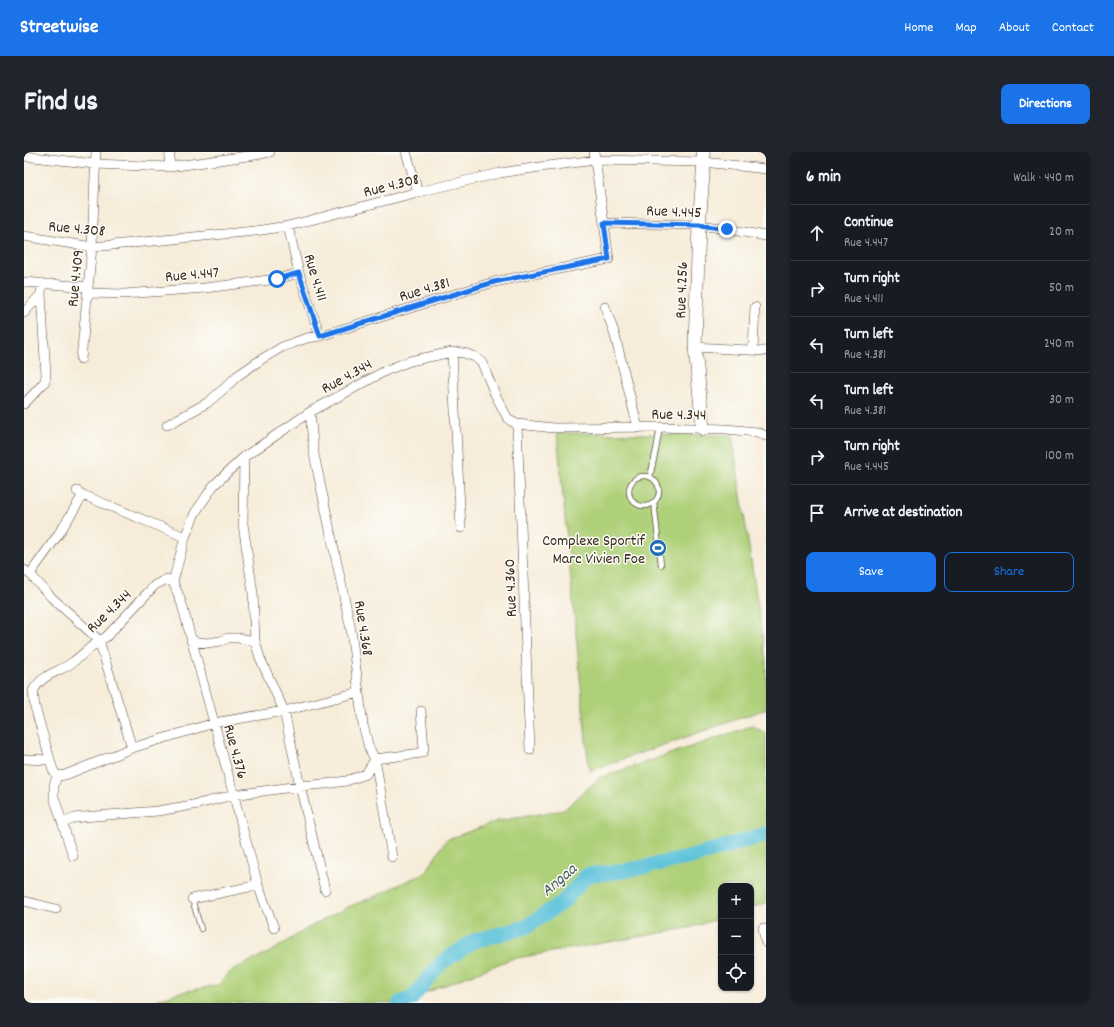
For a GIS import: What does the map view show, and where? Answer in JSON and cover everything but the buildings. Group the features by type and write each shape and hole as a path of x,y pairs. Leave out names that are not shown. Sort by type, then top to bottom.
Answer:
{"street":[{"name":"Rue 4.409","path":"80,359 92,247 96,152"},
{"path":"170,152 170,167"},
{"path":"24,156 95,164 170,167 270,152"},
{"path":"406,152 418,192"},
{"name":"Rue 4.308","path":"24,236 92,247 255,231 288,226 418,192 500,173 540,167 594,156 704,157 766,170"},
{"name":"Rue 4.381","path":"167,425 207,403 237,376 282,347 307,338 320,336 494,282 609,259 594,156"},
{"name":"Rue 4.256","path":"703,429 695,347 699,225 704,157"},
{"name":"Rue 4.445","path":"604,223 699,225 766,236"},
{"name":"Rue 4.411","path":"288,226 299,273 320,336"},
{"name":"Rue 4.447","path":"24,282 124,294 205,288 277,279 299,273"},
{"path":"24,404 45,381 46,375 40,294 42,283"},
{"path":"24,313 40,294"},
{"path":"605,307 614,332 638,428"},
{"path":"753,350 756,307"},
{"path":"695,347 766,351"},
{"path":"452,352 461,528"},
{"name":"Rue 4.344","path":"28,690 43,678 72,662 99,640 106,637 155,585 167,579 173,582 185,537 195,513 214,485 244,457 310,412 387,370 410,361 452,352 464,353 475,357 482,363 506,417 517,424 554,428 726,429 757,432 766,436"},
{"name":"Rue 4.368","path":"310,412 314,454 351,630 363,725 369,748 376,760 392,857"},
{"name":"Rue 4.360","path":"517,424 530,750"},
{"path":"244,457 243,524 253,593 255,641 260,658 284,711 325,890"},
{"path":"132,748 99,640 51,597 27,572 58,535 80,493 185,537"},
{"name":"Rue 4.376","path":"173,582 192,641 258,885 274,928"},
{"path":"192,641 207,644 228,638 238,638 255,641"},
{"path":"28,690 35,707 53,770 57,776"},
{"path":"57,776 65,775 132,748 214,723 284,711 358,692"},
{"path":"63,823 75,818 158,811 198,804 233,795 346,781 366,774 376,760 422,753 424,749 421,711"},
{"path":"24,759 50,760"},
{"path":"57,776 54,785 54,797 73,856"},
{"path":"192,899 258,885"},
{"path":"24,901 56,909"},
{"path":"762,928 766,943"}],"lane":[{"path":"650,477 660,428"},
{"path":"654,502 647,505 638,504 632,499 629,491 634,480 641,476 650,477 656,482 659,490 654,502 661,565"},
{"path":"192,899 201,929"}],"green space":[{"name":"Complexe Sportif Marc Vivien Foe","path":"557,433 732,435 766,660 766,709 589,771"},
{"path":"752,726 766,733 766,903 754,907 754,883 718,883 718,919 689,928 511,959 400,1003 148,1003 177,993 218,985 232,970 272,951 308,928 348,907 376,896 426,872 446,840 498,821 564,810 599,778"}],"waterway":[{"name":"Angaa","path":"400,1003 412,998 441,963 474,941 526,927 563,902 587,875 624,871 692,857 766,834"}],"place":[{"name":"Complexe Sportif Marc Vivien Foe","path":"658,548"}],"route":[{"path":"277,279 299,273 320,336 494,282 609,259 604,223 699,225 727,229"}]}
